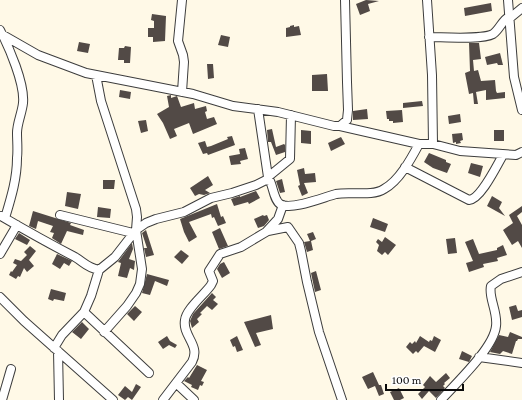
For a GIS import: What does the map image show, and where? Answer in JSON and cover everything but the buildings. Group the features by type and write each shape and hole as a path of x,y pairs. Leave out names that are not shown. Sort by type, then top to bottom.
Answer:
{"street":[{"path":"182,0 178,41 184,62 182,92"},
{"path":"340,126 347,120 348,110 345,0"},
{"path":"426,0 432,75 433,144"},
{"path":"508,0 513,71 522,110"},
{"path":"429,37 482,36 492,34 496,31 504,19 510,17 522,8"},
{"path":"1,33 44,58 86,73 182,92 233,106 278,112 334,126 340,126 419,144 433,144 460,151 503,155 516,155 522,152"},
{"path":"1,33 18,74 23,103 17,130 17,158 14,184 2,217 76,258 84,265 99,270"},
{"path":"96,75 101,101 136,209 137,217 135,231 142,269 140,284 136,292 104,332"},
{"path":"258,109 268,179 278,202 284,205 313,202 341,193 380,191 389,185 405,167 419,144"},
{"path":"59,400 56,350 62,335 84,312 91,296 99,270 115,257 135,231 146,223 184,212 211,198 232,193 268,179 290,159 291,115"},
{"path":"405,167 469,200 478,195 503,155"},
{"path":"266,232 278,219 284,205"},
{"path":"60,215 135,231"},
{"path":"0,254 17,225"},
{"path":"163,400 195,356 195,350 184,319 211,285 213,281 209,271 220,254 240,247 266,232 288,227 299,243 319,332 342,400"},
{"path":"441,400 479,357 492,337 496,327 497,317 490,295 491,286 501,279 522,272"},
{"path":"0,297 56,350 113,400"},
{"path":"84,312 148,374"},
{"path":"479,357 522,363"},
{"path":"2,400 10,369"},
{"path":"176,383 194,400"}]}
